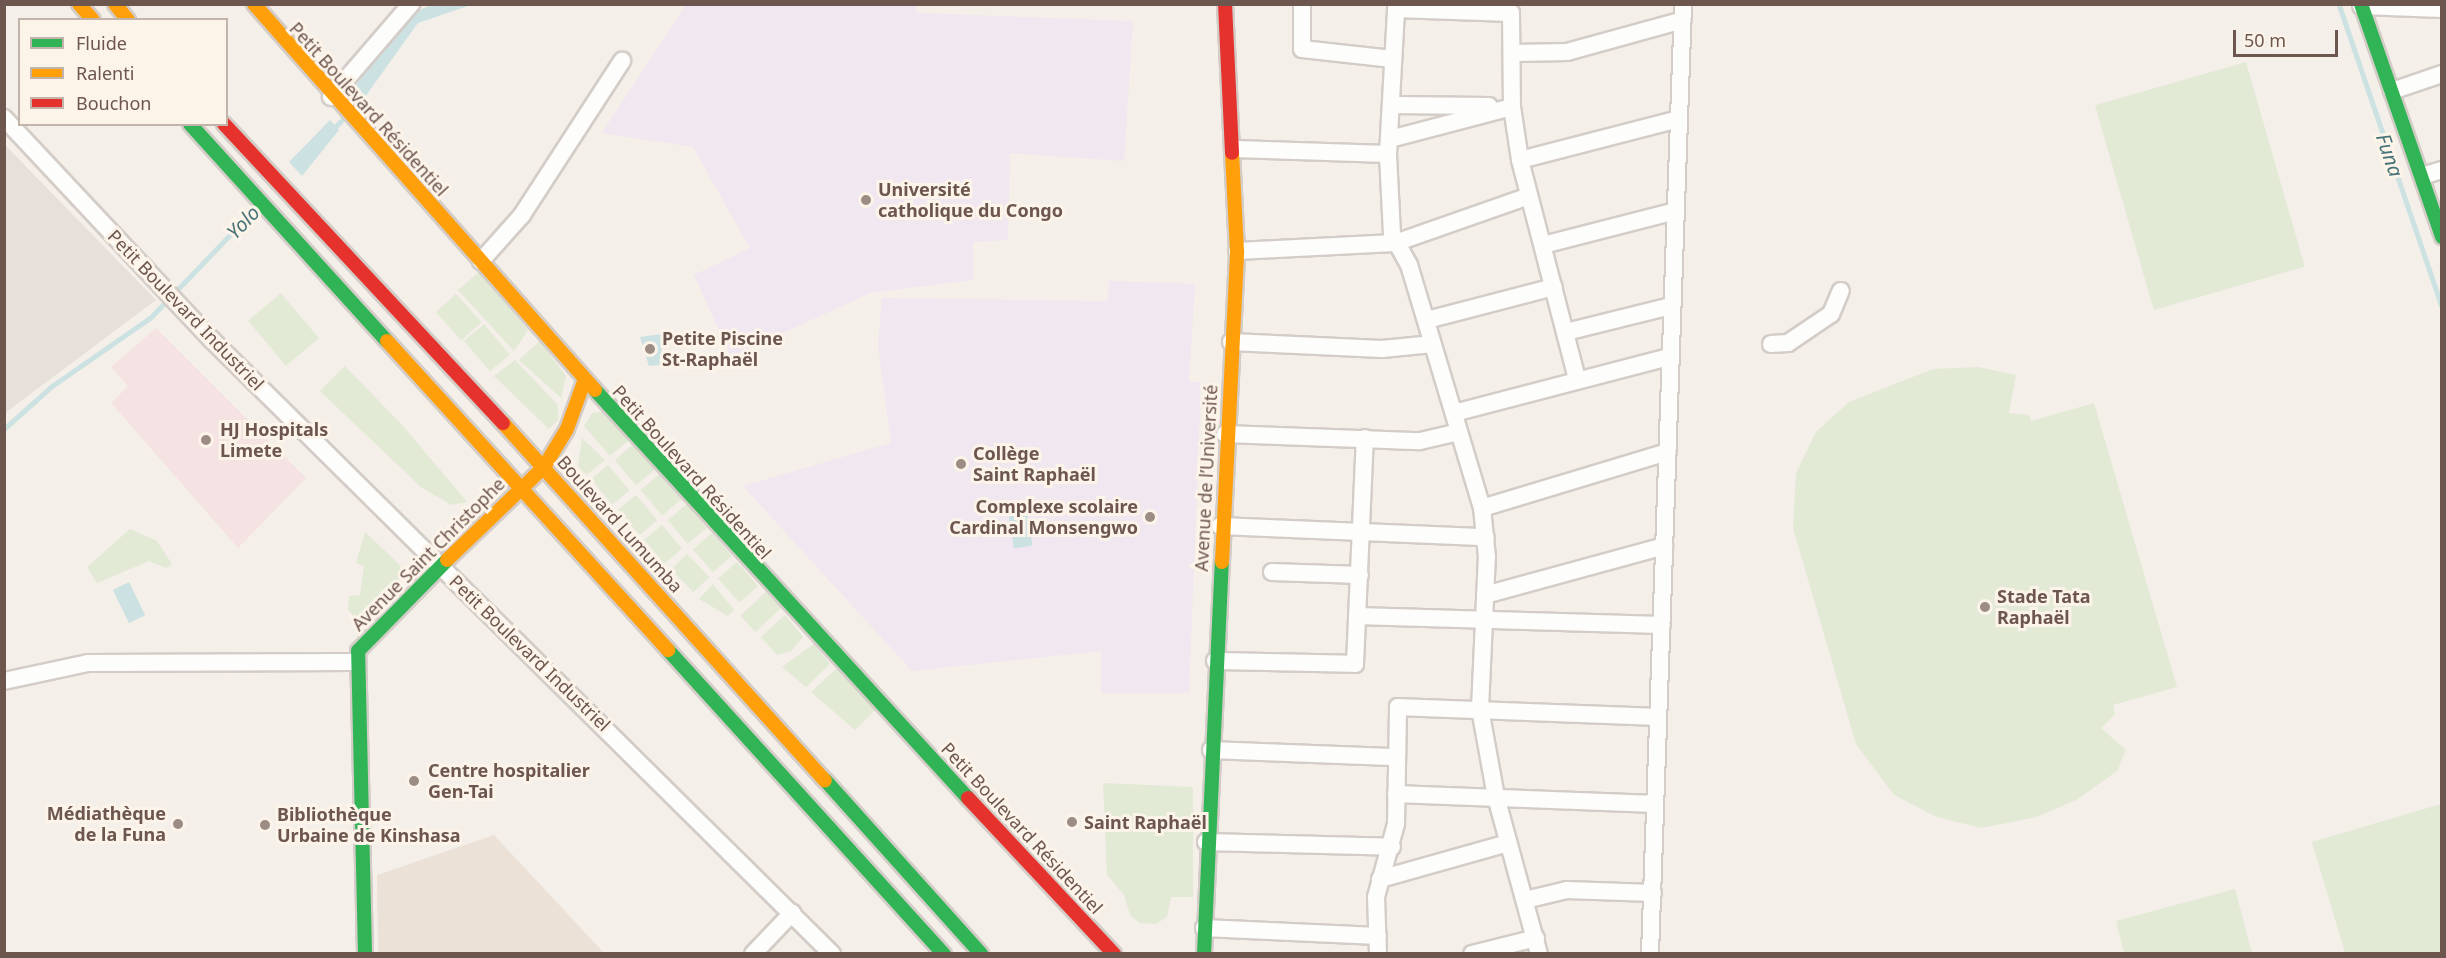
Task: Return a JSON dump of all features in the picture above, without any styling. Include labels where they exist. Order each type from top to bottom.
[{"type":"main road","points":[[79,4],[91,18]]},
{"type":"main road","points":[[115,4],[126,18]]},
{"type":"main road","name":"Petit Boulevard Résidentiel","points":[[254,4],[334,100],[481,261],[723,535],[1114,954]]},
{"type":"main road","name":"Avenue de l’Université","points":[[1204,954],[1206,842],[1220,526],[1237,251],[1235,148],[1225,4]]},
{"type":"main road","points":[[2361,5],[2442,237]]},
{"type":"main road","points":[[192,126],[944,954]]},
{"type":"main road","name":"Boulevard Lumumba","points":[[226,126],[544,467],[981,954]]},
{"type":"main road","name":"Avenue Saint Christophe","points":[[365,954],[354,662],[368,635],[544,467],[561,442],[585,379]]},
{"type":"street","points":[[334,100],[411,4]]},
{"type":"street","points":[[1302,4],[1302,49],[1392,59]]},
{"type":"street","points":[[2361,5],[2442,9]]},
{"type":"street","points":[[1472,954],[1538,946],[1496,796],[1480,709],[1486,537],[1482,508],[1410,265],[1395,243],[1389,147],[1394,12],[1406,6],[1508,10],[1514,17],[1512,107],[1520,160],[1544,245],[1577,379]]},
{"type":"street","points":[[1514,53],[1567,52],[1683,12],[1669,357],[1668,452],[1650,954]]},
{"type":"street","points":[[481,261],[522,215],[622,61]]},
{"type":"street","points":[[2392,91],[2442,74]]},
{"type":"street","points":[[1391,105],[1512,107]]},
{"type":"street","points":[[1235,148],[1389,147],[1512,107]]},
{"type":"street","points":[[1520,160],[1678,118]]},
{"type":"street","name":"Petit Boulevard Industriel","points":[[11,128],[203,330],[438,566],[832,954]]},
{"type":"street","points":[[2422,176],[2442,170]]},
{"type":"street","points":[[1237,251],[1395,243],[1529,196]]},
{"type":"street","points":[[1544,245],[1675,211]]},
{"type":"street","points":[[1427,320],[1554,287]]},
{"type":"street","points":[[1771,344],[1788,343],[1832,314],[1841,291]]},
{"type":"street","points":[[1566,332],[1671,306]]},
{"type":"street","points":[[1231,342],[1382,349],[1433,344]]},
{"type":"street","points":[[1454,413],[1577,379],[1669,357]]},
{"type":"street","points":[[1225,434],[1420,441],[1460,432]]},
{"type":"street","points":[[1215,661],[1355,664],[1365,438]]},
{"type":"street","points":[[1482,508],[1668,452]]},
{"type":"street","points":[[1220,526],[1362,529],[1486,537]]},
{"type":"street","points":[[1485,595],[1664,546]]},
{"type":"street","points":[[1272,572],[1360,575]]},
{"type":"street","points":[[1357,616],[1662,625]]},
{"type":"street","points":[[4,681],[88,663],[354,662]]},
{"type":"street","points":[[1378,954],[1380,879],[1392,847],[1398,707],[1658,717]]},
{"type":"street","points":[[1211,750],[1396,757]]},
{"type":"street","points":[[1396,794],[1496,796],[1655,804]]},
{"type":"street","points":[[1206,842],[1392,847]]},
{"type":"street","points":[[1380,879],[1508,843]]},
{"type":"street","points":[[1525,900],[1567,890],[1653,893]]},
{"type":"street","points":[[753,954],[792,913]]},
{"type":"street","points":[[1204,928],[1378,936]]},
{"type":"shaded area","points":[[431,5],[471,5],[418,23],[357,108],[347,98],[383,47],[413,13]]},
{"type":"shaded area","name":"Université catholique du Congo","points":[[686,5],[916,5],[916,13],[1133,21],[1124,161],[1010,153],[1008,240],[973,242],[973,280],[870,293],[731,357],[694,275],[750,248],[693,147],[602,133]]},
{"type":"shaded area","points":[[330,120],[339,130],[302,176],[289,162]]},
{"type":"shaded area","points":[[5,145],[156,300],[4,413]]},
{"type":"shaded area","name":"Collège Saint Raphaël","points":[[1109,281],[1195,284],[1189,382],[1201,382],[1189,693],[1101,693],[1101,651],[912,671],[743,486],[891,443],[878,345],[882,298],[1108,301]]},
{"type":"shaded area","name":"HJ Hospitals Limete","points":[[156,328],[306,478],[238,548],[111,403],[128,386],[111,367]]},
{"type":"shaded area","name":"Petite Piscine St-Raphaël","points":[[662,334],[661,365],[649,366],[640,337]]},
{"type":"shaded area","points":[[1027,510],[1033,546],[1014,549],[1008,513]]},
{"type":"shaded area","points":[[129,582],[145,615],[129,623],[113,590]]},
{"type":"shaded area","points":[[494,835],[604,953],[378,953],[377,875]]},
{"type":"green space","points":[[2246,62],[2305,267],[2154,310],[2095,105]]},
{"type":"green space","points":[[479,272],[528,330],[514,351],[458,290]]},
{"type":"green space","points":[[281,293],[319,338],[286,366],[248,321]]},
{"type":"green space","points":[[456,294],[481,322],[461,340],[436,312]]},
{"type":"green space","points":[[484,324],[510,355],[490,371],[464,341]]},
{"type":"green space","points":[[540,341],[566,376],[561,398],[519,360]]},
{"type":"green space","points":[[515,360],[558,405],[558,420],[549,429],[494,376]]},
{"type":"green space","points":[[345,366],[403,426],[467,502],[452,505],[422,488],[320,391]]},
{"type":"green space","name":"Stade Tata Raphaël","points":[[1978,367],[2016,375],[2009,413],[2029,415],[2031,421],[2094,403],[2177,687],[2113,705],[2115,714],[2101,728],[2126,750],[2117,771],[2076,800],[2036,817],[1981,828],[1937,817],[1894,795],[1856,744],[1793,528],[1796,473],[1816,432],[1849,402],[1933,369]]},
{"type":"green space","points":[[602,412],[629,440],[610,456],[584,426],[592,413]]},
{"type":"green space","points":[[582,438],[605,460],[586,475],[578,466]]},
{"type":"green space","points":[[634,444],[655,469],[636,485],[615,460]]},
{"type":"green space","points":[[608,465],[629,490],[612,504],[591,479]]},
{"type":"green space","points":[[660,474],[681,499],[662,515],[641,490]]},
{"type":"green space","points":[[636,495],[657,520],[640,535],[618,510]]},
{"type":"green space","points":[[687,504],[707,528],[688,544],[668,520]]},
{"type":"green space","points":[[662,525],[682,549],[664,564],[644,540]]},
{"type":"green space","points":[[130,529],[157,541],[172,564],[166,568],[149,561],[97,583],[87,567]]},
{"type":"green space","points":[[365,532],[400,565],[401,577],[356,620],[348,609],[349,596],[360,595],[364,566],[356,563]]},
{"type":"green space","points":[[712,533],[732,556],[713,572],[693,549]]},
{"type":"green space","points":[[687,554],[709,577],[693,592],[671,569]]},
{"type":"green space","points":[[737,562],[758,586],[739,603],[718,578]]},
{"type":"green space","points":[[713,584],[734,610],[728,616],[699,599]]},
{"type":"green space","points":[[766,592],[781,608],[755,632],[740,616]]},
{"type":"green space","points":[[785,615],[803,637],[791,651],[777,655],[761,637]]},
{"type":"green space","points":[[814,644],[830,664],[806,687],[782,667]]},
{"type":"green space","points":[[837,668],[875,710],[855,730],[811,692]]},
{"type":"green space","points":[[1103,783],[1193,787],[1193,897],[1171,897],[1167,917],[1156,924],[1140,923],[1130,915],[1124,895],[1107,875]]},
{"type":"green space","points":[[2441,804],[2441,953],[2345,953],[2312,842]]},
{"type":"green space","points":[[2235,889],[2252,953],[2124,953],[2116,921]]},
{"type":"waterway","name":"Funa","points":[[2339,4],[2442,306]]},
{"type":"waterway","name":"Yolo","points":[[332,130],[345,117]]},
{"type":"waterway","name":"Yolo","points":[[4,429],[52,386],[150,318],[255,209]]},
{"type":"traffic: fast","points":[[2361,4],[2442,237]]},
{"type":"traffic: fast","points":[[192,126],[387,341]]},
{"type":"traffic: fast","points":[[595,390],[968,798]]},
{"type":"traffic: fast","points":[[365,954],[358,651],[447,560]]},
{"type":"traffic: fast","points":[[1204,954],[1222,562]]},
{"type":"traffic: fast","points":[[668,650],[944,954]]},
{"type":"traffic: fast","points":[[825,780],[981,954]]},
{"type":"traffic: slow","points":[[79,4],[91,18]]},
{"type":"traffic: slow","points":[[115,4],[126,18]]},
{"type":"traffic: slow","points":[[254,4],[595,390]]},
{"type":"traffic: slow","points":[[1222,562],[1237,251],[1232,153]]},
{"type":"traffic: slow","points":[[387,341],[668,650]]},
{"type":"traffic: slow","points":[[447,560],[544,467],[567,429],[585,379]]},
{"type":"traffic: slow","points":[[503,423],[825,780]]},
{"type":"traffic: jam","points":[[1225,4],[1232,153]]},
{"type":"traffic: jam","points":[[226,126],[503,423]]},
{"type":"traffic: jam","points":[[968,798],[1114,954]]},
{"type":"place","name":"Université catholique du Congo","points":[[866,200]]},
{"type":"place","name":"Petite Piscine St-Raphaël","points":[[650,349]]},
{"type":"place","name":"HJ Hospitals Limete","points":[[206,440]]},
{"type":"place","name":"Collège Saint Raphaël","points":[[961,464]]},
{"type":"place","name":"Complexe scolaire Cardinal Monsengwo","points":[[1150,517]]},
{"type":"place","name":"Stade Tata Raphaël","points":[[1985,607]]},
{"type":"place","name":"Centre hospitalier Gen-Tai","points":[[414,781]]},
{"type":"place","name":"Saint Raphaël","points":[[1072,822]]},
{"type":"place","name":"Médiathèque de la Funa","points":[[178,824]]},
{"type":"place","name":"Bibliothèque Urbaine de Kinshasa","points":[[265,825]]}]
